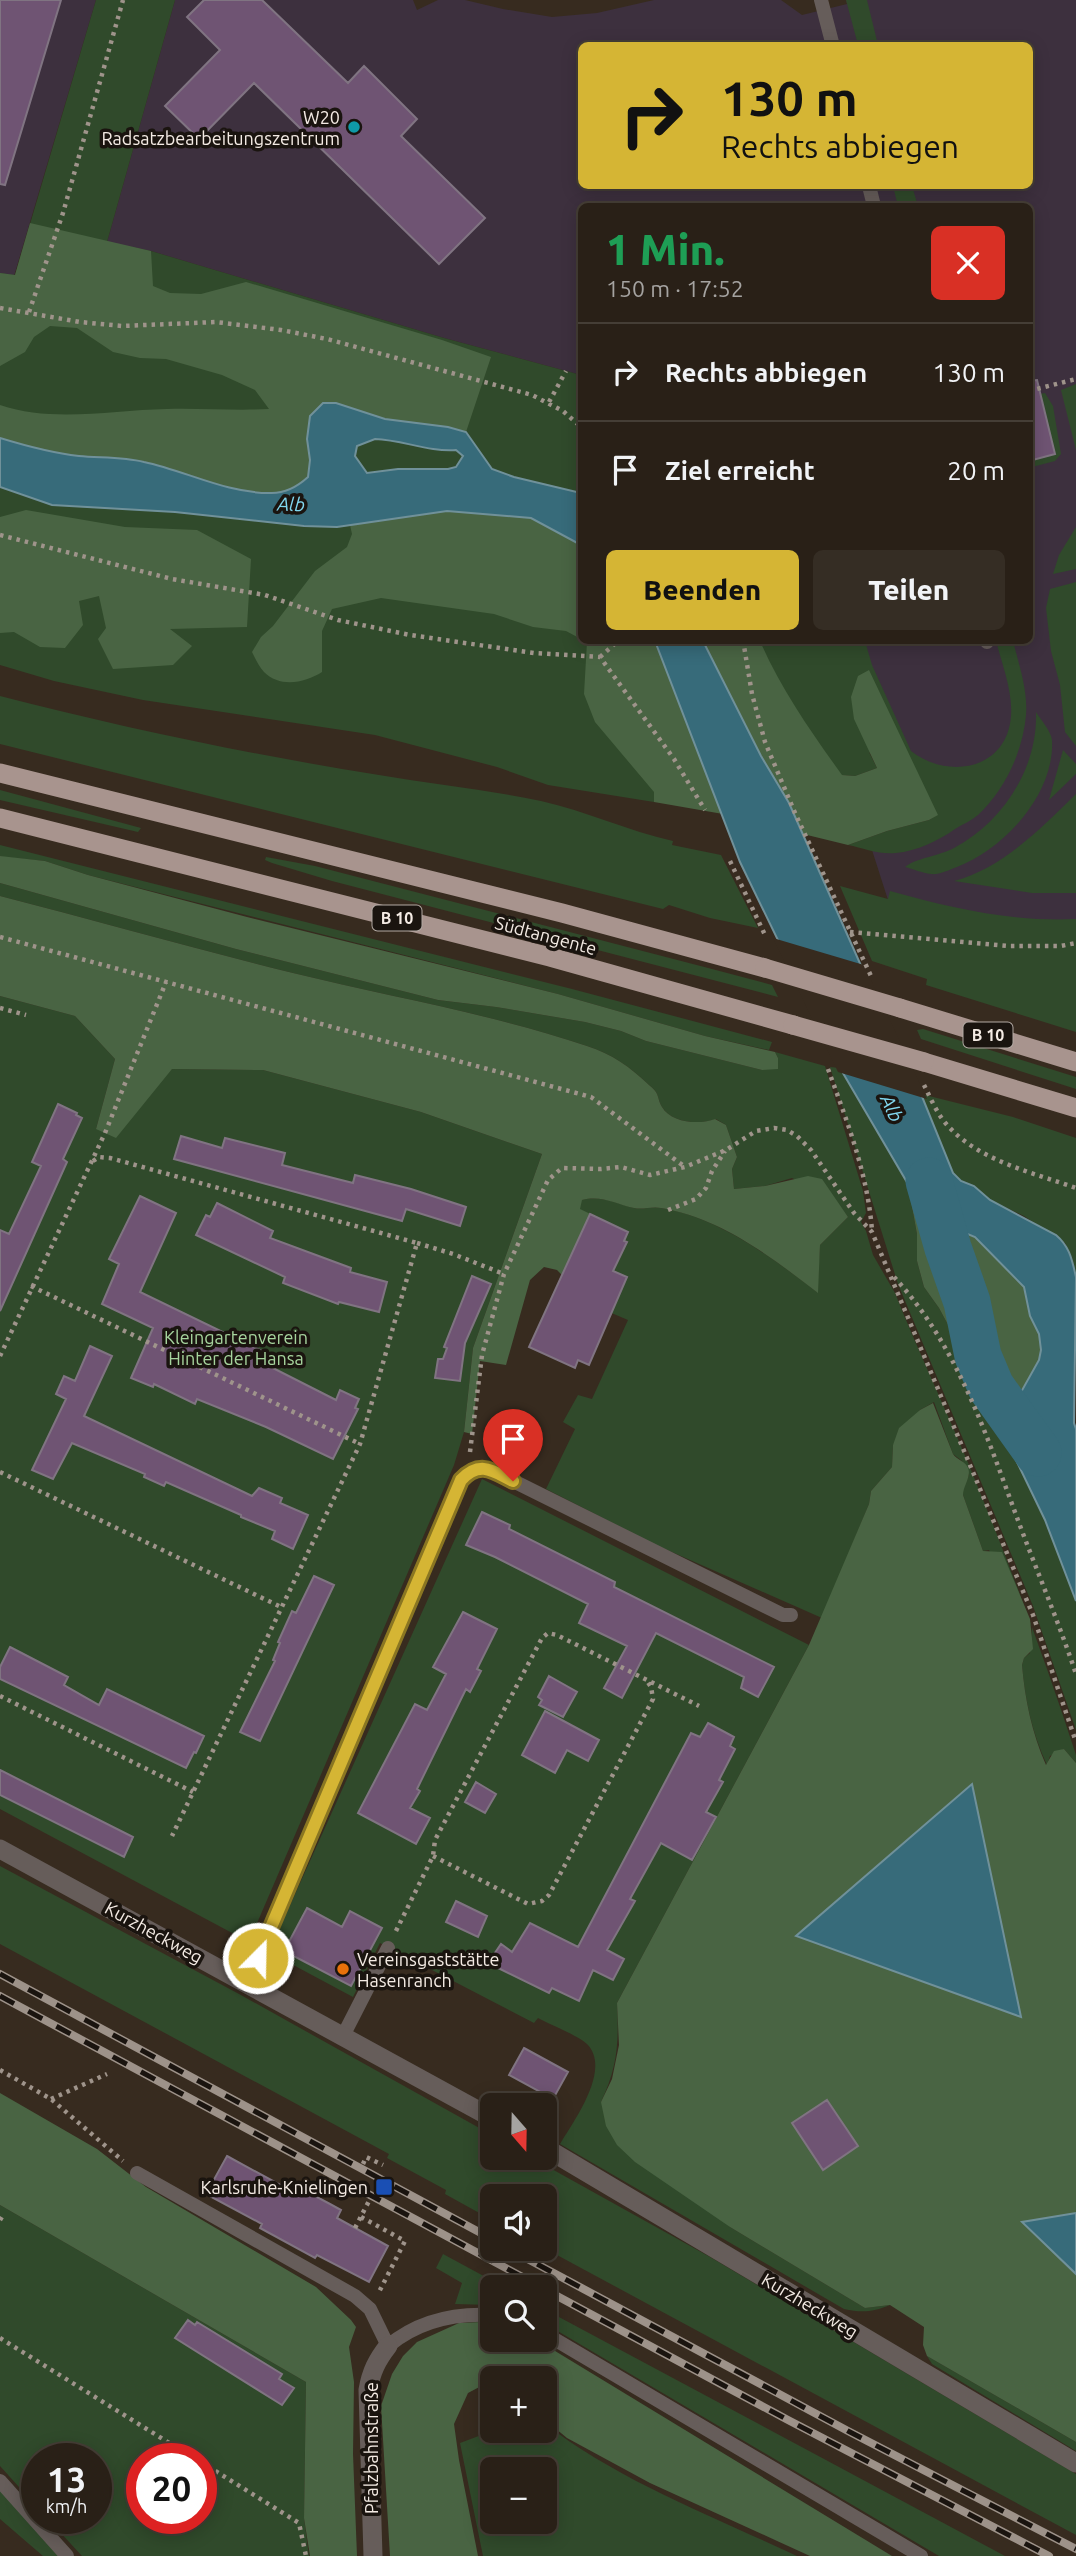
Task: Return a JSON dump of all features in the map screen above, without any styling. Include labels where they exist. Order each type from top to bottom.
[{"type":"highway","name":"Südtangente","points":[[0,773],[562,913],[765,968],[1076,1062]]},
{"type":"highway","name":"Südtangente","points":[[0,818],[550,957],[924,1062],[1076,1108]]},
{"type":"street","name":"Kurzheckweg","points":[[0,1849],[480,2111]]},
{"type":"street","name":"Kurzheckweg","points":[[557,2155],[1076,2463]]},
{"type":"street","name":"Pfalzbahnstraße","points":[[373,2556],[368,2390],[374,2368],[388,2346]]},
{"type":"lane","points":[[821,0],[832,42]]},
{"type":"lane","points":[[247,1983],[461,1480],[469,1471],[489,1469],[783,1615],[791,1615]]},
{"type":"lane","points":[[342,2036],[388,1948]]},
{"type":"lane","points":[[137,2173],[355,2297],[370,2309],[388,2346],[409,2331],[442,2318],[480,2314]]},
{"type":"lane","points":[[557,2341],[921,2556]]},
{"type":"lane","points":[[0,2481],[67,2556]]},
{"type":"path","points":[[29,312],[63,214],[123,0]]},
{"type":"path","points":[[0,308],[80,322],[122,326],[216,322],[327,339],[532,395],[549,402],[578,425]]},
{"type":"path","points":[[549,402],[566,371]]},
{"type":"path","points":[[1033,390],[1076,379]]},
{"type":"path","points":[[0,535],[172,579],[265,596],[338,620],[398,632],[534,653],[600,657],[615,644]]},
{"type":"path","points":[[744,644],[752,694],[765,742],[860,953]]},
{"type":"path","points":[[600,657],[674,759],[705,810]]},
{"type":"path","points":[[730,861],[765,935]]},
{"type":"path","points":[[850,932],[1009,946],[1061,946],[1076,943]]},
{"type":"path","points":[[0,937],[591,1097],[685,1167]]},
{"type":"path","points":[[93,1161],[166,982]]},
{"type":"path","points":[[0,1008],[26,1015]]},
{"type":"path","points":[[828,1069],[861,1167],[871,1210],[872,1231]]},
{"type":"path","points":[[931,1100],[948,1126],[969,1145],[1000,1160],[1076,1188]]},
{"type":"path","points":[[461,1480],[473,1444],[482,1355],[504,1274],[548,1180],[562,1168],[621,1167],[650,1175],[685,1167],[726,1150],[748,1135],[763,1129],[787,1130],[811,1150],[855,1213],[872,1231],[1033,1615],[1076,1742]]},
{"type":"path","points":[[668,1210],[695,1199],[706,1188],[712,1171],[726,1150]]},
{"type":"path","points":[[0,1356],[86,1168],[99,1157],[417,1243],[504,1274]]},
{"type":"path","points":[[172,1836],[360,1444],[417,1243]]},
{"type":"path","points":[[891,1273],[915,1299],[938,1336],[952,1359],[979,1417],[1076,1674]]},
{"type":"path","points":[[31,1286],[360,1444]]},
{"type":"path","points":[[0,1472],[281,1607]]},
{"type":"path","points":[[388,1948],[433,1856],[435,1840],[542,1638],[548,1633],[699,1706]]},
{"type":"path","points":[[433,1856],[528,1904],[542,1901],[549,1895],[653,1699],[647,1680]]},
{"type":"path","points":[[0,1696],[193,1792]]},
{"type":"path","points":[[0,2070],[51,2099],[137,2173]]},
{"type":"path","points":[[51,2099],[107,2074]]},
{"type":"path","points":[[363,2164],[366,2157],[383,2165]]},
{"type":"path","points":[[355,2228],[369,2202]]},
{"type":"path","points":[[361,2217],[405,2241],[370,2309]]},
{"type":"path","points":[[0,2338],[169,2443]]},
{"type":"path","points":[[217,2472],[299,2523],[306,2556]]},
{"type":"shaded area","points":[[0,0],[96,0],[14,276],[0,273]]},
{"type":"shaded area","points":[[175,0],[413,0],[417,10],[438,0],[465,0],[552,17],[597,13],[654,0],[781,0],[802,15],[847,4],[846,0],[1076,0],[1076,924],[1039,926],[888,900],[872,850],[891,849],[946,833],[856,644],[1033,644],[1033,203],[578,203],[578,374],[444,338],[151,251],[107,242]]},
{"type":"green space","points":[[96,0],[175,0],[107,242],[151,251],[444,338],[578,374],[578,644],[866,644],[872,665],[911,751],[926,760],[958,767],[973,765],[987,758],[999,748],[1007,734],[1011,716],[1010,697],[997,644],[1014,644],[1023,678],[1026,715],[1021,742],[1011,769],[988,805],[973,819],[919,848],[884,853],[848,845],[929,820],[937,815],[869,752],[877,768],[855,776],[841,775],[654,802],[548,785],[497,767],[375,735],[143,700],[54,681],[0,665],[0,273],[15,275]]},
{"type":"green space","points":[[846,0],[867,0],[877,42],[857,42]]},
{"type":"green space","points":[[894,189],[913,189],[917,203],[897,203]]},
{"type":"green space","points":[[30,223],[151,251],[153,286],[170,293],[201,294],[246,282],[491,357],[466,432],[385,419],[336,403],[307,439],[310,460],[308,477],[290,489],[275,493],[237,489],[136,460],[69,455],[0,438],[0,405],[62,414],[167,409],[269,409],[255,390],[222,375],[166,359],[140,358],[113,352],[77,328],[50,326],[34,337],[25,352],[0,366],[0,273],[15,275]]},
{"type":"green space","points":[[1076,384],[1076,450],[1061,390]]},
{"type":"green space","points":[[1045,393],[1053,406],[1061,454],[1055,461],[1033,467],[1033,460],[1055,454],[1044,409],[1033,399],[1033,395]]},
{"type":"green space","points":[[26,510],[125,527],[197,530],[251,559],[247,627],[170,629],[192,646],[173,665],[113,669],[98,639],[106,628],[99,596],[79,601],[83,625],[65,648],[40,647],[14,632],[0,633],[0,517]]},
{"type":"green space","points":[[447,511],[531,518],[578,543],[578,637],[566,631],[533,627],[494,614],[381,598],[332,609],[322,631],[322,672],[293,682],[270,677],[262,670],[252,652],[261,637],[273,626],[315,571],[347,547],[352,534],[350,525]]},
{"type":"green space","points":[[1076,527],[1076,569],[1053,574],[1059,555]]},
{"type":"green space","points":[[1076,582],[1076,746],[1065,732],[1060,685],[1051,651],[1046,608],[1050,589]]},
{"type":"green space","points":[[587,644],[656,644],[723,814],[654,802],[654,792],[595,722],[584,694]]},
{"type":"green space","points":[[705,644],[761,644],[787,693],[842,775],[855,776],[877,768],[854,719],[851,697],[858,676],[869,670],[938,815],[848,845],[803,834],[789,803],[761,756]]},
{"type":"green space","points":[[0,696],[236,750],[521,797],[574,810],[673,841],[672,845],[721,855],[758,928],[710,918],[669,905],[663,909],[0,744]]},
{"type":"green space","points":[[1036,712],[1052,740],[1051,760],[1036,799],[1023,817],[992,847],[957,867],[934,874],[905,867],[954,848],[988,824],[1002,808],[1024,773],[1035,733]]},
{"type":"green space","points":[[1063,750],[1076,764],[1076,774],[1049,800]]},
{"type":"green space","points":[[0,790],[141,828],[138,832],[0,800]]},
{"type":"green space","points":[[1076,794],[1076,893],[1032,893],[954,881],[989,867],[1005,857]]},
{"type":"green space","points":[[0,845],[772,1042],[769,1050],[705,1036],[558,994],[88,875],[45,861],[3,857],[0,856]]},
{"type":"green space","points":[[0,856],[45,861],[247,917],[558,994],[705,1036],[775,1052],[778,1069],[762,1070],[646,1041],[621,1031],[585,1022],[438,1000],[236,949],[0,883]]},
{"type":"green space","points":[[266,857],[315,866],[772,985],[778,997],[332,881],[272,863],[265,860]]},
{"type":"green space","points":[[0,883],[236,949],[438,1000],[585,1022],[621,1031],[646,1041],[762,1070],[778,1058],[775,1052],[825,1066],[863,1191],[866,1213],[861,1222],[873,1255],[895,1293],[960,1443],[1032,1626],[989,1550],[983,1551],[963,1495],[969,1475],[962,1461],[953,1454],[934,1402],[920,1410],[893,1445],[892,1467],[871,1491],[869,1504],[822,1618],[656,1545],[546,1489],[575,1429],[563,1422],[578,1395],[592,1399],[628,1320],[602,1309],[613,1271],[626,1243],[579,1209],[581,1200],[602,1199],[637,1208],[661,1208],[704,1220],[744,1241],[817,1292],[820,1245],[848,1217],[834,1199],[792,1178],[765,1186],[734,1189],[732,1169],[737,1157],[726,1125],[716,1119],[694,1122],[672,1116],[662,1107],[655,1091],[642,1078],[596,1049],[515,1024],[293,973],[0,896]]},
{"type":"green space","points":[[840,886],[888,899],[890,891],[1005,916],[1076,919],[1076,1032],[926,985],[927,979],[872,961]]},
{"type":"green space","points":[[0,896],[293,973],[515,1024],[605,1053],[628,1067],[653,1088],[662,1107],[672,1116],[694,1122],[715,1119],[726,1125],[737,1157],[732,1169],[734,1189],[765,1186],[808,1176],[822,1179],[848,1217],[820,1245],[818,1293],[763,1253],[704,1220],[661,1208],[637,1208],[602,1199],[582,1200],[580,1209],[628,1232],[624,1241],[627,1242],[613,1271],[607,1297],[557,1270],[544,1267],[530,1280],[506,1365],[480,1361],[472,1434],[464,1432],[473,1348],[542,1154],[421,1112],[263,1070],[172,1069],[116,1138],[96,1129],[115,1059],[75,1016],[0,996]]},
{"type":"green space","name":"Kleingartenverein Hinter der Hansa","points":[[0,996],[75,1016],[115,1059],[96,1129],[172,1069],[263,1070],[421,1112],[542,1154],[473,1348],[464,1432],[454,1465],[249,1942],[0,1809]]},
{"type":"green space","points":[[923,1029],[1076,1077],[1076,1089],[921,1039],[917,1030]]},
{"type":"green space","points":[[830,1067],[840,1068],[908,1185],[917,1234],[917,1261],[924,1287],[995,1404],[1016,1460],[1045,1520],[1076,1601],[1076,1730],[1033,1606],[898,1284]]},
{"type":"green space","points":[[921,1094],[1013,1117],[1076,1138],[1076,1277],[1065,1243],[1024,1216],[990,1200],[953,1173]]},
{"type":"green space","points":[[908,1185],[918,1201],[961,1232],[975,1237],[1024,1286],[1030,1316],[1039,1334],[1041,1350],[1039,1360],[1020,1394],[1011,1403],[1001,1401],[995,1404],[924,1287],[917,1261],[917,1234]]},
{"type":"green space","points":[[933,1403],[953,1454],[969,1469],[963,1495],[983,1551],[1002,1552],[1030,1619],[1033,1649],[1024,1658],[1022,1665],[1030,1716],[1041,1753],[1046,1765],[1054,1751],[1064,1749],[1076,1763],[1076,2213],[1022,2222],[1076,2274],[1076,2442],[927,2356],[923,2345],[924,2327],[890,2305],[865,2308],[730,2227],[635,2162],[617,2145],[606,2126],[601,2102],[612,2079],[619,2045],[617,2003],[809,1645],[869,1504],[871,1491],[892,1467],[893,1445],[899,1428]]},
{"type":"green space","points":[[482,1479],[809,1645],[617,2003],[616,2053],[611,2077],[601,2102],[730,2227],[865,2308],[890,2305],[867,2311],[844,2309],[560,2144],[581,2109],[593,2081],[594,2055],[578,2037],[538,2018],[534,2023],[380,1943],[353,1997],[269,1952]]},
{"type":"green space","points":[[1032,1627],[1076,1755],[1076,1763],[1064,1749],[1050,1756],[1047,1765],[1033,1729],[1022,1665],[1024,1658],[1030,1653]]},
{"type":"green space","points":[[0,1866],[239,1994],[480,2128],[480,2170],[554,2170],[710,2257],[1076,2474],[1076,2535],[557,2255],[557,2184],[480,2184],[480,2213],[445,2194],[446,2190],[387,2158],[389,2154],[0,1944]]},
{"type":"green space","points":[[0,2093],[97,2149],[146,2187],[316,2287],[351,2320],[356,2327],[349,2347],[354,2382],[353,2454],[357,2556],[310,2556],[304,2518],[306,2382],[0,2205]]},
{"type":"green space","points":[[0,2205],[306,2382],[304,2518],[309,2556],[82,2556],[62,2534],[112,2534],[112,2443],[21,2443],[21,2489],[0,2466]]},
{"type":"green space","points":[[443,2254],[482,2275],[480,2305],[455,2304],[462,2283],[436,2268]]},
{"type":"green space","points":[[557,2316],[1005,2556],[939,2556],[557,2331]]},
{"type":"green space","points":[[480,2322],[480,2352],[557,2352],[892,2556],[810,2556],[650,2483],[567,2438],[557,2430],[557,2366],[480,2366],[480,2387],[468,2393],[454,2424],[478,2556],[390,2556],[381,2406],[392,2374],[403,2356],[417,2342],[459,2323]]},
{"type":"green space","points":[[927,2356],[1076,2442],[1076,2451],[932,2364]]},
{"type":"green space","points":[[557,2432],[603,2463],[635,2480],[797,2556],[483,2556],[460,2443],[480,2436],[480,2443],[557,2443]]},
{"type":"green space","points":[[0,2489],[21,2512],[21,2534],[40,2534],[60,2556],[43,2556],[0,2519]]},
{"type":"water","name":"Alb","points":[[323,403],[336,403],[385,419],[466,432],[492,469],[578,492],[578,543],[531,518],[447,511],[337,527],[304,526],[175,512],[52,505],[0,487],[0,438],[59,453],[144,462],[222,486],[269,493],[295,487],[308,477],[310,460],[307,439],[310,416]],"holes":[[[375,439],[456,450],[463,456],[456,467],[448,469],[398,469],[367,473],[355,456],[357,446]]]},
{"type":"water","name":"Alb","points":[[656,644],[705,644],[761,756],[789,803],[921,1094],[953,1173],[990,1200],[1056,1235],[1070,1254],[1076,1277],[1076,1601],[1045,1520],[1016,1460],[995,1404],[1000,1401],[1012,1403],[1039,1360],[1039,1334],[1030,1316],[1024,1287],[975,1237],[941,1223],[918,1201],[840,1068],[740,862]]},
{"type":"water","points":[[972,1784],[1021,2017],[796,1936]]},
{"type":"water","points":[[1076,2213],[1076,2274],[1022,2222]]},
{"type":"pier","points":[[773,938],[864,965],[927,1099],[838,1072]]},
{"type":"building","points":[[0,0],[61,0],[5,185],[0,184]]},
{"type":"building","name":"W20 Radsatzbearbeitungszentrum","points":[[204,0],[262,0],[348,83],[364,66],[417,119],[401,136],[485,218],[439,264],[254,83],[199,139],[165,106],[220,50],[187,17]]},
{"type":"building","points":[[1033,380],[1037,380],[1055,454],[1033,460]]},
{"type":"building","points":[[58,1104],[82,1118],[63,1159],[67,1162],[0,1311],[0,1230],[9,1234],[41,1166],[32,1162]]},
{"type":"building","points":[[181,1136],[222,1148],[225,1138],[285,1153],[282,1165],[353,1183],[355,1175],[466,1207],[460,1226],[406,1209],[402,1221],[174,1159]]},
{"type":"building","points":[[140,1196],[176,1213],[140,1292],[268,1354],[263,1363],[336,1400],[340,1390],[359,1399],[355,1408],[358,1409],[333,1459],[266,1427],[197,1399],[195,1404],[154,1384],[153,1387],[131,1378],[153,1328],[102,1304],[119,1264],[109,1259]]},
{"type":"building","points":[[217,1203],[273,1231],[270,1238],[351,1268],[350,1272],[387,1282],[379,1312],[339,1302],[338,1304],[283,1283],[285,1277],[196,1235],[206,1215],[210,1217]]},
{"type":"building","points":[[590,1214],[628,1232],[624,1241],[627,1242],[613,1271],[627,1277],[589,1365],[578,1360],[575,1368],[529,1347]]},
{"type":"building","points":[[472,1276],[491,1284],[465,1343],[460,1381],[435,1378],[438,1359],[443,1359],[447,1348],[444,1347]]},
{"type":"building","points":[[90,1346],[112,1356],[84,1416],[252,1496],[259,1488],[282,1498],[280,1503],[308,1515],[293,1549],[272,1539],[275,1531],[166,1482],[164,1486],[144,1477],[145,1474],[72,1443],[53,1479],[32,1470],[66,1399],[56,1394],[64,1376],[75,1381]]},
{"type":"building","points":[[482,1512],[510,1525],[509,1529],[615,1582],[614,1587],[774,1667],[758,1697],[741,1688],[744,1677],[656,1633],[622,1698],[604,1688],[627,1646],[579,1623],[588,1604],[466,1545]]},
{"type":"building","points":[[314,1576],[334,1585],[260,1741],[240,1732],[275,1661],[273,1660],[280,1643],[278,1642],[292,1611],[296,1613]]},
{"type":"building","points":[[463,1612],[497,1629],[477,1669],[481,1671],[470,1692],[466,1689],[417,1789],[420,1791],[410,1808],[430,1818],[416,1844],[358,1813],[415,1704],[427,1710],[446,1674],[433,1667]]},
{"type":"building","points":[[10,1647],[68,1677],[64,1685],[99,1705],[107,1689],[204,1736],[196,1753],[194,1752],[186,1768],[0,1679],[0,1667]]},
{"type":"building","points":[[549,1676],[577,1692],[563,1717],[539,1705],[542,1700],[538,1697]]},
{"type":"building","points":[[545,1711],[599,1740],[588,1761],[567,1750],[555,1773],[522,1755]]},
{"type":"building","points":[[708,1723],[734,1737],[730,1746],[735,1749],[719,1780],[723,1782],[706,1812],[716,1817],[692,1860],[661,1843],[630,1899],[635,1901],[607,1950],[624,1959],[613,1980],[593,1970],[579,2001],[552,1988],[549,1993],[488,1963],[501,1944],[512,1952],[530,1923],[578,1947],[691,1733],[700,1737]]},
{"type":"building","points":[[0,1770],[133,1837],[124,1857],[0,1795]]},
{"type":"building","points":[[476,1782],[496,1794],[485,1813],[465,1802]]},
{"type":"building","points":[[456,1901],[487,1916],[478,1937],[446,1922]]},
{"type":"building","points":[[307,1908],[342,1927],[350,1911],[382,1928],[351,1986],[284,1951]]},
{"type":"building","points":[[524,2048],[568,2072],[556,2093],[542,2093],[509,2075]]},
{"type":"building","points":[[827,2100],[858,2146],[823,2170],[792,2123]]},
{"type":"building","points":[[227,2156],[284,2187],[287,2181],[341,2210],[337,2218],[388,2246],[369,2282],[317,2255],[315,2258],[260,2228],[262,2224],[206,2194]]},
{"type":"building","points":[[188,2320],[195,2325],[197,2322],[282,2374],[279,2379],[294,2388],[282,2405],[175,2338]]},
{"type":"waterway","points":[[929,1181],[967,1302],[978,1356],[991,1387],[1038,1453]]},
{"type":"railway","points":[[0,1974],[480,2233]]},
{"type":"railway","points":[[0,1996],[519,2275]]},
{"type":"railway","points":[[531,2261],[848,2431],[1076,2549]]},
{"type":"railway","points":[[557,2296],[1049,2556]]},
{"type":"place","name":"W20 Radsatzbearbeitungszentrum","points":[[354,127]]},
{"type":"place","name":"Vereinsgaststätte Hasenranch","points":[[343,1969]]},
{"type":"place","name":"Karlsruhe-Knielingen","points":[[384,2187]]},
{"type":"route","points":[[258,1958],[461,1480],[469,1471],[479,1468],[489,1469],[513,1481]]}]
